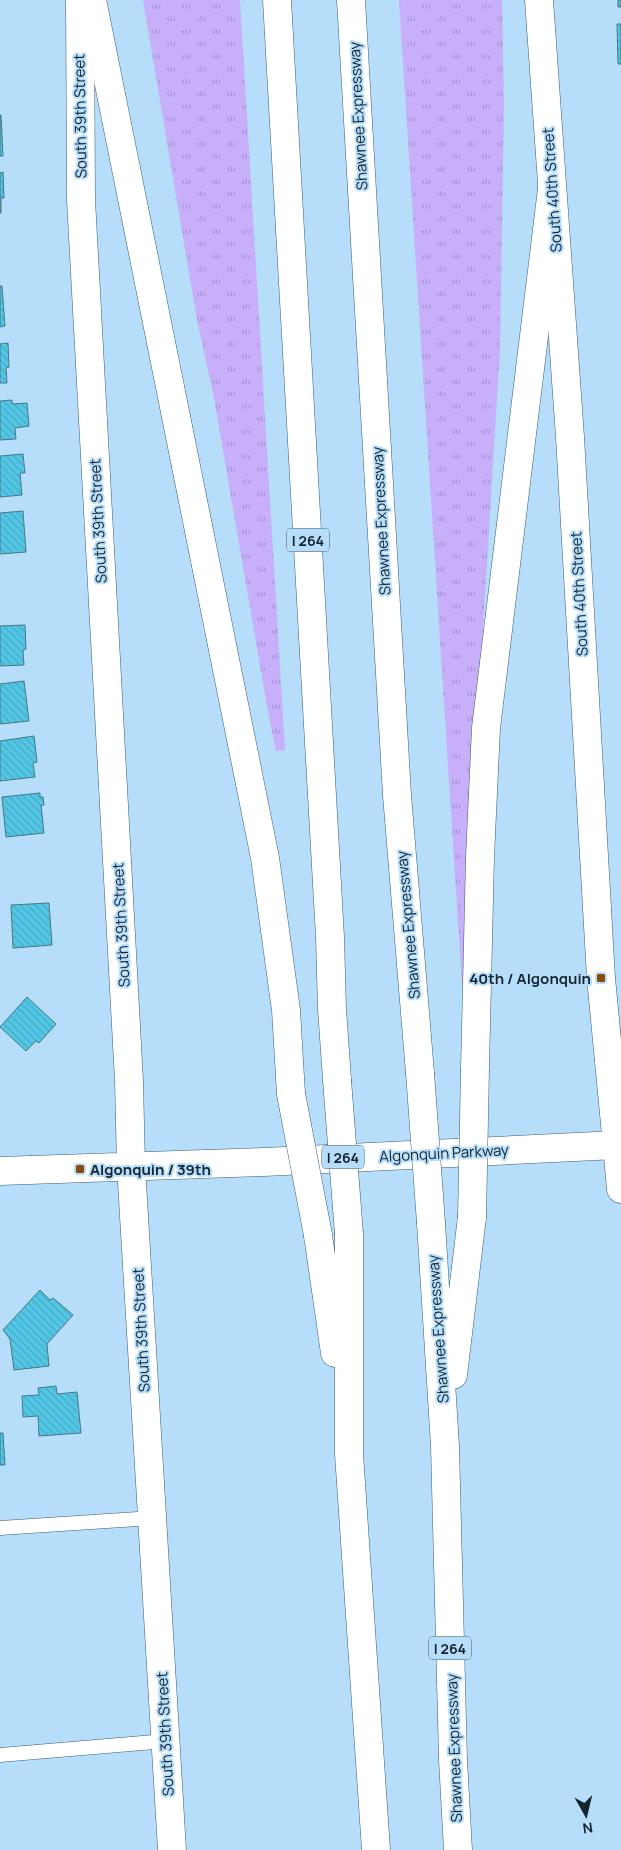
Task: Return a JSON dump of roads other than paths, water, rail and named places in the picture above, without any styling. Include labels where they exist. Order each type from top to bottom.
[{"type":"main road","name":"South 39th Street","points":[[80,0],[81,200],[128,1061],[131,1166],[172,1850]]},
{"type":"main road","points":[[92,0],[265,858],[286,1010],[291,1094],[318,1235],[349,1454]]},
{"type":"main road","name":"I 264","points":[[277,0],[330,937],[332,1010],[349,1234],[349,1454],[376,1850]]},
{"type":"main road","name":"Shawnee Expressway","points":[[351,0],[397,794],[420,1073],[445,1446],[453,1760],[458,1850]]},
{"type":"main road","name":"South 40th Street","points":[[539,0],[571,447],[601,978],[621,1189]]},
{"type":"main road","points":[[445,1446],[472,1217],[480,857],[486,728],[552,189]]},
{"type":"main road","name":"Algonquin Parkway","points":[[0,1171],[264,1162],[617,1144]]},
{"type":"lane","points":[[0,1528],[152,1518]]},
{"type":"lane","points":[[0,1755],[166,1741]]},
{"type":"place","name":"40th / Algonquin","points":[[601,978]]},
{"type":"place","name":"Algonquin / 39th","points":[[80,1169]]}]
